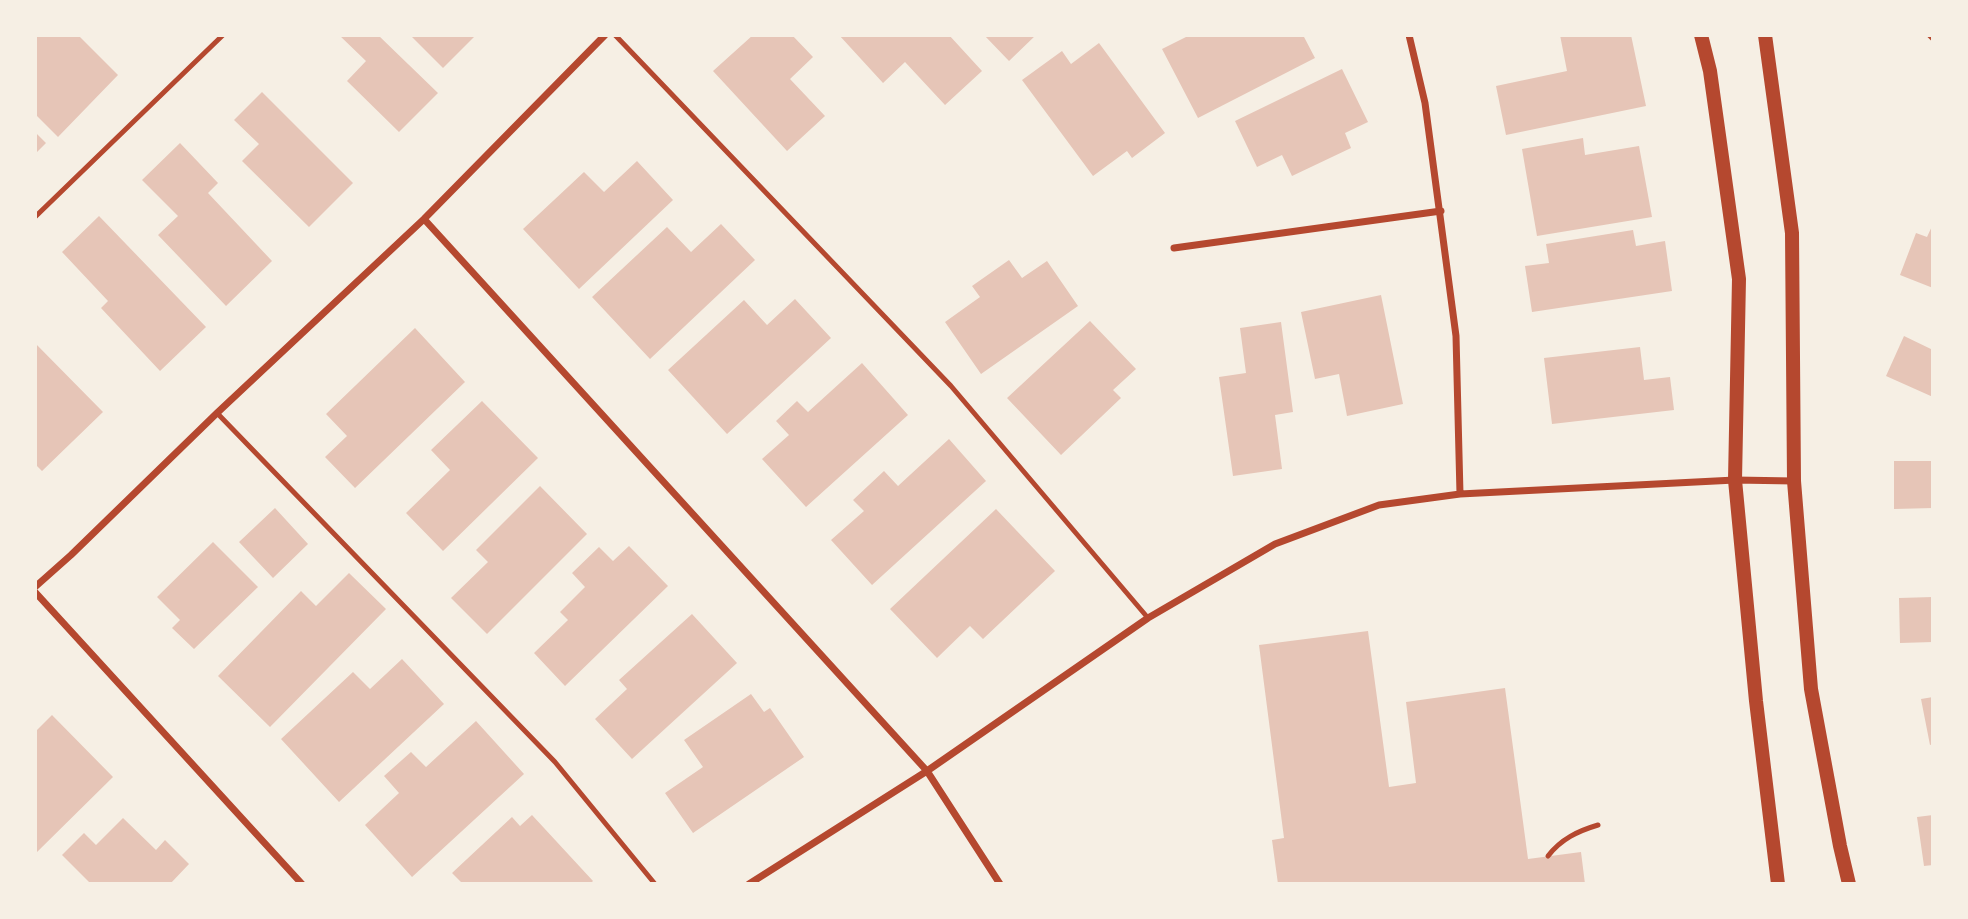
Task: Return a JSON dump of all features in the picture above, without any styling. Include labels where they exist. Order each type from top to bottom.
[{"type":"main road","points":[[1701,35],[1710,71],[1739,279],[1735,480],[1777,884]]},
{"type":"main road","points":[[1765,35],[1792,233],[1794,481],[1811,689],[1849,884]]},
{"type":"street","points":[[35,587],[424,219],[605,35]]},
{"type":"street","points":[[1409,35],[1425,103],[1455,336],[1460,494]]},
{"type":"street","points":[[1174,248],[1441,211]]},
{"type":"street","points":[[424,219],[927,771],[1000,884]]},
{"type":"street","points":[[749,884],[927,771],[1147,618],[1275,544],[1380,505],[1460,494],[1735,480],[1794,481]]},
{"type":"street","points":[[35,592],[302,884]]},
{"type":"lane","points":[[35,217],[223,35]]},
{"type":"lane","points":[[615,35],[951,386],[1147,618]]},
{"type":"lane","points":[[1929,35],[1933,39]]},
{"type":"lane","points":[[216,413],[555,762],[655,884]]},
{"type":"lane","points":[[1548,856],[1564,839],[1598,825]]},
{"type":"building","points":[[35,35],[78,35],[118,75],[58,137],[35,114]]},
{"type":"building","points":[[339,35],[378,35],[438,93],[399,132],[347,81],[366,61]]},
{"type":"building","points":[[410,35],[476,35],[443,68]]},
{"type":"building","points":[[753,35],[792,35],[813,57],[790,79],[825,116],[787,151],[713,71]]},
{"type":"building","points":[[839,35],[949,35],[982,71],[945,105],[905,62],[883,83]]},
{"type":"building","points":[[984,35],[1036,35],[1009,61]]},
{"type":"building","points":[[1190,35],[1303,35],[1315,58],[1198,118],[1162,49]]},
{"type":"building","points":[[1560,35],[1631,35],[1646,106],[1506,135],[1496,86],[1567,71]]},
{"type":"building","points":[[1099,43],[1165,133],[1132,158],[1127,151],[1093,176],[1022,80],[1062,51],[1071,64]]},
{"type":"building","points":[[1342,69],[1368,122],[1345,133],[1351,148],[1292,176],[1282,155],[1257,167],[1235,121]]},
{"type":"building","points":[[262,92],[353,183],[309,227],[242,161],[259,144],[234,120]]},
{"type":"building","points":[[35,132],[46,143],[35,154]]},
{"type":"building","points":[[1583,138],[1585,155],[1639,146],[1652,217],[1537,236],[1522,149]]},
{"type":"building","points":[[180,143],[218,183],[208,193],[272,261],[226,306],[158,235],[178,216],[142,180]]},
{"type":"building","points":[[637,161],[673,200],[579,289],[523,229],[584,172],[604,192]]},
{"type":"building","points":[[99,216],[206,327],[160,371],[101,308],[108,301],[62,252]]},
{"type":"building","points":[[721,224],[755,260],[650,359],[592,297],[667,227],[691,252]]},
{"type":"building","points":[[1933,224],[1933,288],[1900,275],[1916,233],[1927,237]]},
{"type":"building","points":[[1633,230],[1636,246],[1665,241],[1672,291],[1532,312],[1525,266],[1549,263],[1546,244]]},
{"type":"building","points":[[1009,260],[1022,278],[1047,261],[1078,306],[981,374],[945,322],[980,297],[972,286]]},
{"type":"building","points":[[1381,295],[1403,404],[1347,416],[1339,374],[1315,379],[1301,312]]},
{"type":"building","points":[[795,299],[831,338],[727,434],[668,370],[744,300],[767,325]]},
{"type":"building","points":[[1090,321],[1136,369],[1113,390],[1121,398],[1061,455],[1007,398]]},
{"type":"building","points":[[1281,322],[1293,412],[1275,415],[1282,469],[1233,476],[1219,377],[1246,373],[1240,328]]},
{"type":"building","points":[[415,328],[465,382],[355,488],[325,457],[347,436],[326,414]]},
{"type":"building","points":[[1904,336],[1933,350],[1933,397],[1886,376]]},
{"type":"building","points":[[35,343],[103,412],[42,471],[35,464]]},
{"type":"building","points":[[1640,347],[1644,380],[1670,377],[1674,410],[1552,424],[1544,358]]},
{"type":"building","points":[[862,363],[908,415],[806,507],[762,459],[789,435],[776,421],[797,401],[808,412]]},
{"type":"building","points":[[482,401],[538,458],[443,551],[406,513],[450,470],[431,450]]},
{"type":"building","points":[[949,439],[986,481],[872,585],[831,540],[864,511],[853,500],[884,471],[898,486]]},
{"type":"building","points":[[1894,461],[1933,461],[1933,508],[1894,509]]},
{"type":"building","points":[[540,486],[587,534],[487,634],[451,598],[488,562],[476,550]]},
{"type":"building","points":[[275,508],[308,544],[273,578],[239,542]]},
{"type":"building","points":[[996,509],[1055,571],[983,639],[970,626],[937,658],[890,609]]},
{"type":"building","points":[[213,542],[258,587],[194,649],[172,628],[180,620],[157,597]]},
{"type":"building","points":[[629,546],[668,586],[565,686],[534,653],[568,620],[560,612],[585,587],[572,573],[599,547],[613,561]]},
{"type":"building","points":[[349,573],[386,609],[270,727],[218,676],[301,591],[316,606]]},
{"type":"building","points":[[1933,597],[1933,642],[1900,643],[1899,598]]},
{"type":"building","points":[[692,614],[737,663],[632,759],[595,719],[627,689],[619,680]]},
{"type":"building","points":[[1368,631],[1389,787],[1416,783],[1406,702],[1505,688],[1528,859],[1581,852],[1585,884],[1278,884],[1272,840],[1284,838],[1259,645]]},
{"type":"building","points":[[402,659],[444,704],[339,802],[281,739],[353,672],[370,689]]},
{"type":"building","points":[[751,694],[764,712],[770,708],[804,757],[693,833],[665,793],[703,767],[684,740]]},
{"type":"building","points":[[1933,697],[1933,744],[1930,745],[1921,699]]},
{"type":"building","points":[[52,715],[113,777],[35,854],[35,732]]},
{"type":"building","points":[[476,721],[524,774],[412,877],[365,825],[399,793],[384,776],[411,752],[426,767]]},
{"type":"building","points":[[532,815],[593,881],[590,884],[463,884],[452,873],[512,817],[520,826]]},
{"type":"building","points":[[1933,815],[1933,865],[1924,866],[1917,817]]},
{"type":"building","points":[[123,818],[156,850],[165,840],[189,864],[170,884],[91,884],[62,855],[84,833],[96,845]]}]
